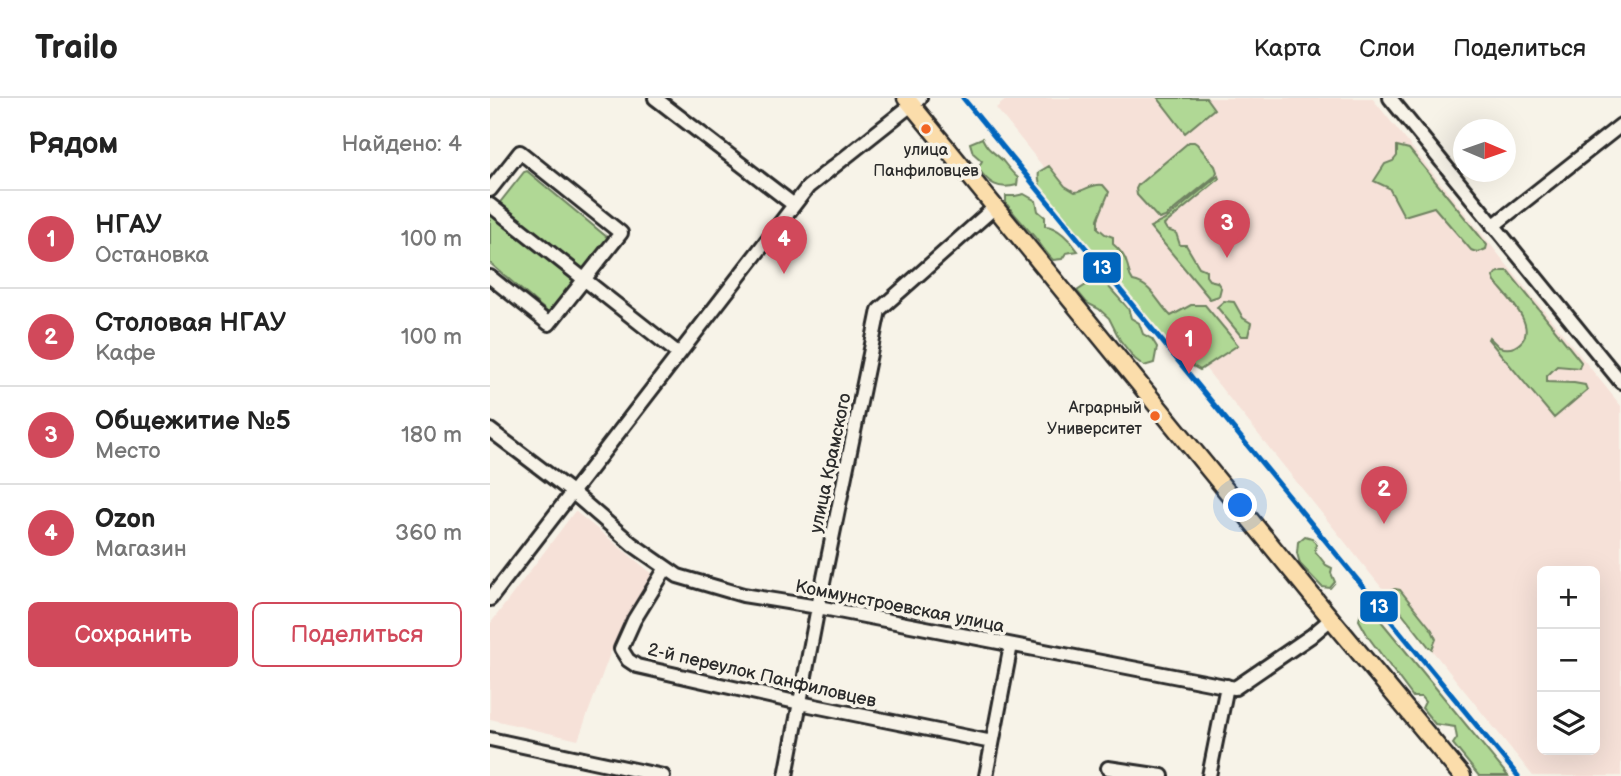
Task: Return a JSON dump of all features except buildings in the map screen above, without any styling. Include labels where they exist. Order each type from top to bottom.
[{"type":"main road","points":[[912,100],[1331,619],[1462,776]]},
{"type":"street","points":[[655,98],[794,205]]},
{"type":"street","points":[[1390,98],[1620,377]]},
{"type":"street","points":[[490,598],[808,187],[912,100]]},
{"type":"street","points":[[1493,226],[1621,125]]},
{"type":"street","points":[[490,190],[520,152],[621,233],[549,324],[490,277]]},
{"type":"street","points":[[490,205],[679,354]]},
{"type":"street","name":"улица Крамского","points":[[786,776],[879,310],[995,206]]},
{"type":"street","name":"Коммунстроевская улица","points":[[490,430],[573,493],[632,544],[678,576],[743,595],[818,607],[1227,687]]},
{"type":"street","name":"2-й переулок Панфиловцев","points":[[666,568],[634,620],[621,649],[628,660],[637,666],[992,742]]},
{"type":"street","points":[[1209,776],[1227,687],[1235,688],[1311,636],[1331,619]]},
{"type":"street","points":[[986,776],[1010,645]]},
{"type":"street","points":[[490,739],[663,776]]},
{"type":"street","points":[[1108,768],[1162,776]]},
{"type":"shaded area","points":[[1008,98],[1372,98],[1621,406],[1621,776],[1533,776],[996,108]]},
{"type":"shaded area","points":[[575,511],[654,575],[611,651],[578,740],[490,719],[490,624]]},
{"type":"green space","points":[[1158,98],[1206,98],[1214,109],[1185,133]]},
{"type":"green space","points":[[982,138],[1018,178],[1017,185],[999,186],[982,174],[978,168],[982,161],[973,153],[970,143]]},
{"type":"green space","points":[[1189,142],[1197,144],[1217,172],[1165,217],[1159,219],[1137,195],[1136,189]]},
{"type":"green space","points":[[1397,146],[1409,149],[1487,245],[1486,249],[1478,252],[1471,250],[1434,207],[1404,216],[1389,188],[1374,181],[1385,164],[1397,156]]},
{"type":"green space","points":[[1049,166],[1065,186],[1075,192],[1103,185],[1109,192],[1098,219],[1098,228],[1113,237],[1113,244],[1125,258],[1133,281],[1150,290],[1171,316],[1191,305],[1205,305],[1238,345],[1200,370],[1176,357],[1099,261],[1052,209],[1039,180],[1039,172]]},
{"type":"green space","points":[[527,171],[608,238],[551,315],[490,263],[490,215]]},
{"type":"green space","points":[[1218,176],[1219,179],[1164,225],[1167,230],[1176,233],[1180,245],[1186,245],[1199,267],[1206,270],[1209,280],[1217,282],[1221,288],[1219,296],[1210,299],[1150,227],[1165,220]]},
{"type":"green space","points":[[1024,194],[1036,201],[1038,211],[1045,217],[1045,226],[1059,231],[1078,251],[1066,253],[1062,259],[1053,260],[1050,257],[1006,203],[1006,196]]},
{"type":"green space","points":[[1508,271],[1581,362],[1579,368],[1557,366],[1547,376],[1547,382],[1585,385],[1587,390],[1554,418],[1488,339],[1489,337],[1499,347],[1510,348],[1518,345],[1525,336],[1526,328],[1519,311],[1493,277]]},
{"type":"green space","points":[[1092,281],[1107,285],[1128,308],[1131,318],[1139,323],[1143,334],[1152,339],[1157,347],[1154,363],[1144,366],[1135,359],[1120,340],[1109,318],[1087,303],[1077,291]]},
{"type":"green space","points":[[1224,301],[1234,302],[1243,318],[1251,323],[1248,336],[1241,336],[1217,307]]},
{"type":"green space","points":[[1305,536],[1312,538],[1316,544],[1315,551],[1326,565],[1332,568],[1335,582],[1330,588],[1322,587],[1300,564],[1298,542]]},
{"type":"green space","points":[[1395,589],[1400,590],[1432,630],[1436,639],[1432,649],[1388,595]]},
{"type":"green space","points":[[1367,604],[1508,776],[1479,776],[1453,744],[1457,738],[1455,727],[1435,724],[1422,708],[1425,702],[1421,697],[1413,697],[1369,638],[1359,620]]},
{"type":"transit line","name":"13","points":[[963,98],[1518,776]]},
{"type":"place","name":"улица Панфиловцев","points":[[926,129]]},
{"type":"place","name":"Общежитие №5","points":[[1227,258]]},
{"type":"place","name":"Ozon","points":[[784,274]]},
{"type":"place","name":"НГАУ","points":[[1189,374]]},
{"type":"place","name":"Аграрный Университет","points":[[1155,416]]},
{"type":"place","name":"Столовая НГАУ","points":[[1384,524]]}]
